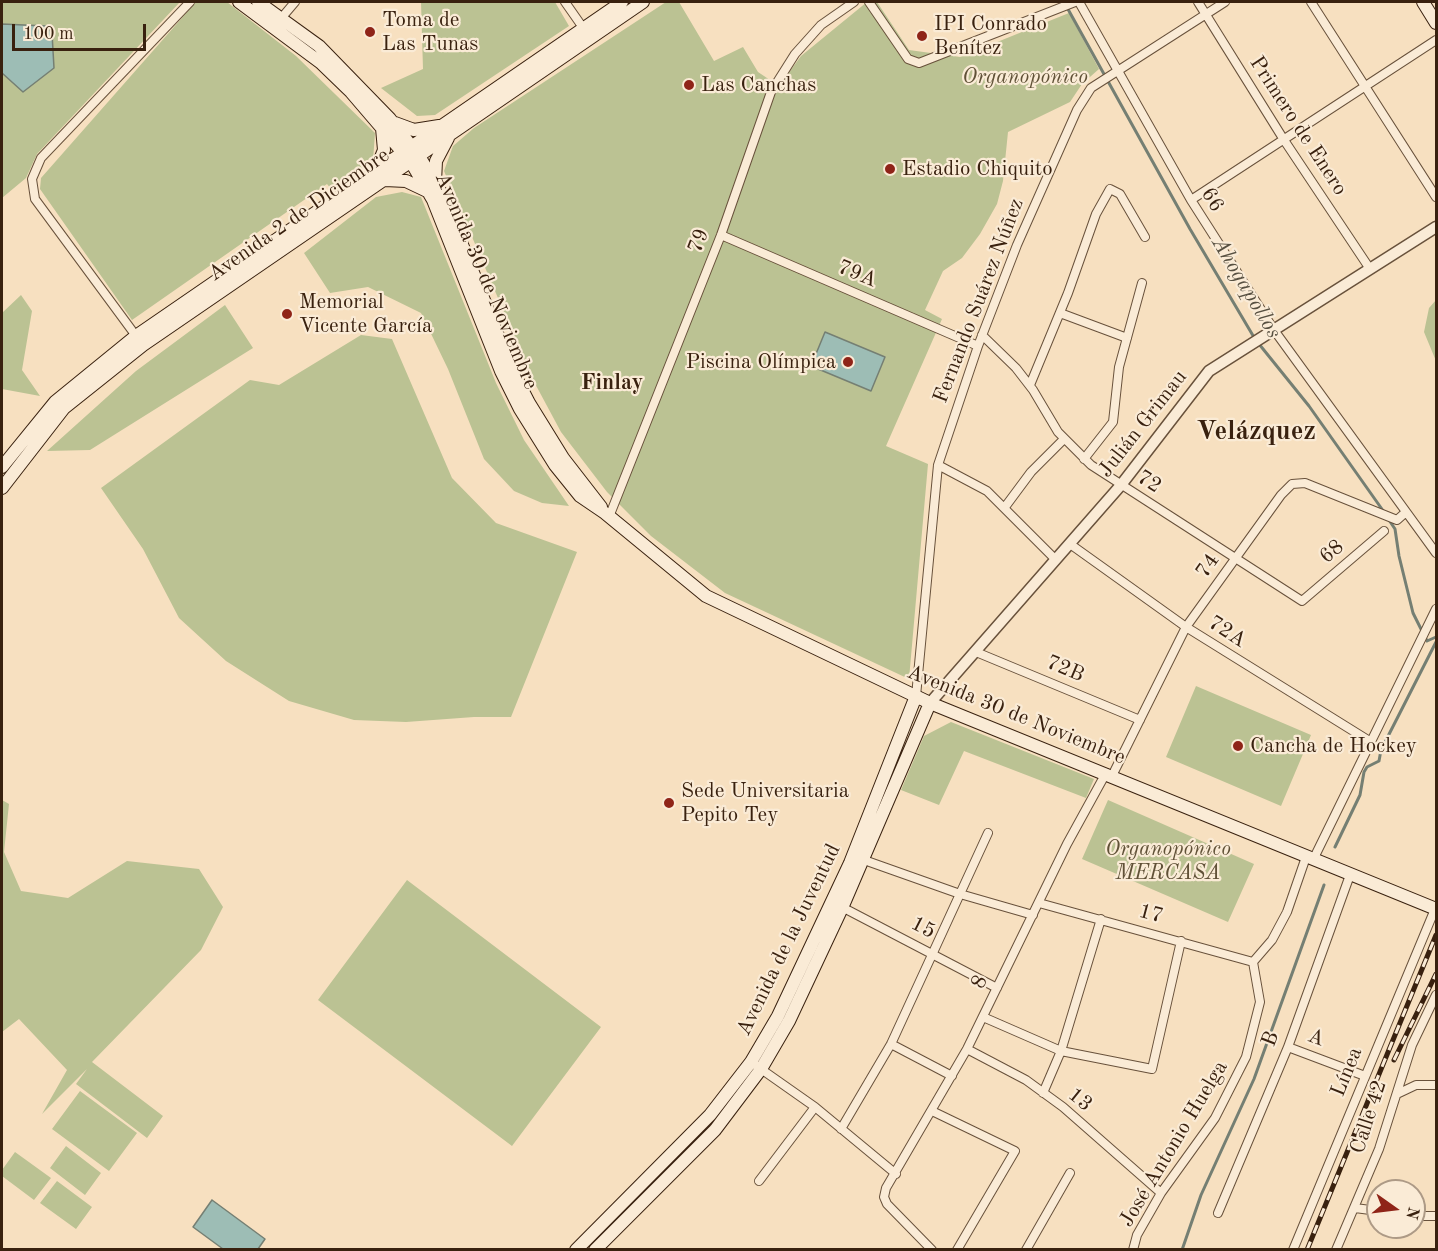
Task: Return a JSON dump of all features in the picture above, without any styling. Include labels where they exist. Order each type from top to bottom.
[{"type":"main road","name":"Avenida 30 de Noviembre","points":[[239,2],[319,46],[412,154],[432,187],[501,371],[520,409],[555,465],[580,496],[607,515],[706,596],[930,703],[1436,909]]},
{"type":"main road","name":"Avenida 30 de Noviembre","points":[[258,2],[277,23]]},
{"type":"main road","name":"Avenida 2 de Diciembre","points":[[586,33],[622,2]]},
{"type":"main road","name":"Avenida 2 de Diciembre","points":[[2,467],[55,402],[140,341],[266,245],[372,176],[412,154],[586,33],[643,2]]},
{"type":"main road","points":[[1423,2],[1437,23]]},
{"type":"main road","points":[[372,176],[384,150],[387,124],[414,130],[447,129],[432,187],[406,181],[386,180]]},
{"type":"main road","name":"Avenida 2 de Diciembre","points":[[2,488],[64,408],[140,341],[386,180],[412,154]]},
{"type":"main road","points":[[898,688],[905,698],[909,713]]},
{"type":"main road","name":"Avenida de la Juventud","points":[[596,1250],[715,1130],[784,1019],[837,905],[916,696]]},
{"type":"main road","name":"Avenida de la Juventud","points":[[837,905],[864,860],[930,703]]},
{"type":"main road","points":[[918,728],[949,711]]},
{"type":"main road","name":"Avenida de la Juventud","points":[[581,1248],[756,1066]]},
{"type":"street","points":[[140,341],[35,199],[32,179],[41,158],[190,2]]},
{"type":"street","points":[[277,23],[295,2]]},
{"type":"street","points":[[566,2],[586,33]]},
{"type":"street","name":"79","points":[[607,515],[721,235],[771,92],[795,54],[821,25],[854,2]]},
{"type":"street","points":[[869,2],[908,59],[919,63],[1071,3]]},
{"type":"street","name":"Primero de Enero","points":[[1198,2],[1284,140],[1370,269]]},
{"type":"street","name":"Fernando Suárez Núñez","points":[[916,696],[938,465],[978,346],[1017,245],[1077,110],[1090,88],[1225,2]]},
{"type":"street","points":[[1311,2],[1437,197]]},
{"type":"street","name":"66","points":[[1071,3],[1118,69],[1191,200],[1274,330],[1437,553]]},
{"type":"street","points":[[1191,200],[1437,40]]},
{"type":"street","points":[[1030,385],[1060,313],[1096,214],[1110,189],[1120,194],[1145,237]]},
{"type":"street","name":"Julián Grimau","points":[[930,703],[1121,485],[1209,370],[1437,227]]},
{"type":"street","name":"79A","points":[[721,235],[978,346]]},
{"type":"street","points":[[1084,459],[1113,422],[1119,367],[1142,283]]},
{"type":"street","points":[[1060,313],[1127,338]]},
{"type":"street","name":"72","points":[[982,335],[1017,368],[1064,439],[1084,459],[1302,601]]},
{"type":"street","points":[[1005,507],[1031,472],[1064,439]]},
{"type":"street","points":[[938,465],[987,491],[1056,560]]},
{"type":"street","name":"74","points":[[1109,774],[1140,720],[1186,627],[1281,495],[1292,484],[1305,483],[1397,520],[1406,512]]},
{"type":"street","name":"68","points":[[1302,601],[1384,531]]},
{"type":"street","name":"72A","points":[[1070,544],[1186,627],[1371,742]]},
{"type":"street","points":[[1253,962],[1272,940],[1287,912],[1309,859],[1371,742],[1437,609]]},
{"type":"street","name":"72B","points":[[976,652],[1140,720]]},
{"type":"street","name":"8","points":[[932,1250],[887,1204],[884,1197],[886,1188],[967,1049],[1067,844],[1109,774]]},
{"type":"street","points":[[841,1129],[891,1044],[988,833]]},
{"type":"street","points":[[864,860],[960,894],[1033,915]]},
{"type":"street","name":"B","points":[[1218,1213],[1288,1047],[1350,874]]},
{"type":"street","name":"17","points":[[1039,903],[1253,962]]},
{"type":"street","name":"15","points":[[837,905],[997,988]]},
{"type":"street","name":"Línea","points":[[1293,1250],[1436,909]]},
{"type":"street","points":[[1043,1093],[1061,1051],[1101,920]]},
{"type":"street","points":[[983,1017],[1061,1051],[1152,1069],[1181,941]]},
{"type":"street","name":"José Antonio Huelga","points":[[1133,1250],[1161,1193],[1215,1118],[1246,1057],[1260,1002],[1253,962]]},
{"type":"street","name":"Calle 42","points":[[1336,1250],[1379,1149],[1412,1045],[1437,995]]},
{"type":"street","points":[[891,1044],[952,1076]]},
{"type":"street","name":"A","points":[[1288,1047],[1365,1076]]},
{"type":"street","name":"13","points":[[967,1049],[1026,1080],[1161,1193]]},
{"type":"street","points":[[756,1066],[815,1107],[896,1174]]},
{"type":"street","points":[[1402,1076],[1416,1085]]},
{"type":"street","points":[[1396,1094],[1416,1085],[1437,1085]]},
{"type":"street","points":[[759,1181],[815,1107]]},
{"type":"street","points":[[932,1111],[1015,1151],[957,1250]]},
{"type":"street","points":[[1026,1250],[1070,1173]]},
{"type":"street","points":[[1355,1208],[1366,1209]]},
{"type":"green space","points":[[2,2],[180,2],[37,154],[26,178],[2,198]]},
{"type":"green space","points":[[196,2],[227,2],[296,56],[375,133],[373,161],[332,190],[327,184],[132,320],[40,189],[41,178]]},
{"type":"green space","points":[[421,2],[555,2],[569,26],[435,115],[417,116],[381,88],[423,69]]},
{"type":"green space","name":"Organopónico","points":[[666,2],[679,2],[714,61],[743,47],[758,72],[779,86],[801,56],[867,2],[877,2],[909,50],[960,57],[1069,13],[1099,69],[1082,84],[1070,102],[1008,132],[1003,181],[997,204],[980,234],[962,258],[943,271],[925,310],[942,319],[886,446],[928,464],[909,679],[725,593],[651,536],[607,492],[561,432],[532,378],[444,171],[453,146],[474,128]]},
{"type":"green space","points":[[402,192],[421,197],[496,383],[524,440],[569,506],[542,503],[514,491],[484,459],[448,369],[421,313],[368,287],[330,293],[304,253],[376,197]]},
{"type":"green space","points":[[21,295],[32,311],[22,370],[40,396],[2,389],[2,313]]},
{"type":"green space","points":[[1436,300],[1436,361],[1424,332],[1429,308]]},
{"type":"green space","points":[[225,305],[253,348],[90,450],[47,451],[136,371]]},
{"type":"green space","points":[[361,335],[392,339],[452,478],[496,523],[577,552],[511,717],[406,722],[354,720],[289,701],[226,661],[179,618],[143,549],[101,488],[250,380],[279,385]]},
{"type":"green space","name":"Cancha de Hockey","points":[[1196,686],[1311,735],[1281,806],[1166,757]]},
{"type":"green space","points":[[951,722],[1094,779],[1086,798],[964,751],[939,805],[901,790],[924,736]]},
{"type":"green space","points":[[2,800],[9,804],[4,852],[21,891],[68,898],[127,861],[199,869],[223,907],[201,950],[92,1062],[163,1116],[147,1138],[76,1084],[87,1069],[42,1114],[67,1070],[19,1019],[2,1032]]},
{"type":"green space","name":"Organopónico MERCASA","points":[[1108,800],[1254,864],[1228,922],[1082,859]]},
{"type":"green space","points":[[407,880],[601,1027],[512,1146],[318,1000]]},
{"type":"green space","points":[[80,1091],[137,1133],[109,1171],[52,1129]]},
{"type":"green space","points":[[66,1146],[101,1173],[85,1195],[50,1168]]},
{"type":"green space","points":[[15,1152],[51,1178],[34,1200],[2,1176],[2,1170]]},
{"type":"green space","points":[[57,1181],[92,1207],[76,1229],[40,1203]]},
{"type":"water","points":[[2,24],[46,26],[52,33],[54,68],[23,92],[2,73]]},
{"type":"water","name":"Piscina Olímpica","points":[[825,332],[885,357],[871,391],[811,366]]},
{"type":"water","points":[[212,1200],[265,1239],[258,1249],[223,1249],[193,1227]]},
{"type":"waterway","name":"Ahogapollos","points":[[1064,2],[1190,229],[1255,339]]},
{"type":"waterway","name":"Ahogapollos","points":[[1259,344],[1309,406],[1384,512]]},
{"type":"waterway","name":"Ahogapollos","points":[[1389,520],[1395,529],[1413,613],[1427,641],[1436,637]]},
{"type":"waterway","points":[[1335,847],[1360,795],[1364,772],[1367,767],[1379,761],[1381,750],[1436,642]]},
{"type":"waterway","points":[[1182,1250],[1201,1195],[1254,1079],[1324,885]]},
{"type":"railway","points":[[1307,1250],[1436,935]]},
{"type":"railway","points":[[1394,1060],[1436,974]]},
{"type":"place","name":"Toma de Las Tunas","points":[[370,32]]},
{"type":"place","name":"IPI Conrado Benítez","points":[[922,36]]},
{"type":"place","name":"Las Canchas","points":[[689,85]]},
{"type":"place","name":"Estadio Chiquito","points":[[890,169]]},
{"type":"place","name":"Memorial Vicente García","points":[[287,314]]},
{"type":"place","name":"Piscina Olímpica","points":[[848,362]]},
{"type":"place","name":"Cancha de Hockey","points":[[1238,746]]},
{"type":"place","name":"Sede Universitaria Pepito Tey","points":[[669,803]]},
{"type":"district","name":"Finlay","points":[[612,383]]},
{"type":"district","name":"Velázquez","points":[[1256,432]]}]
